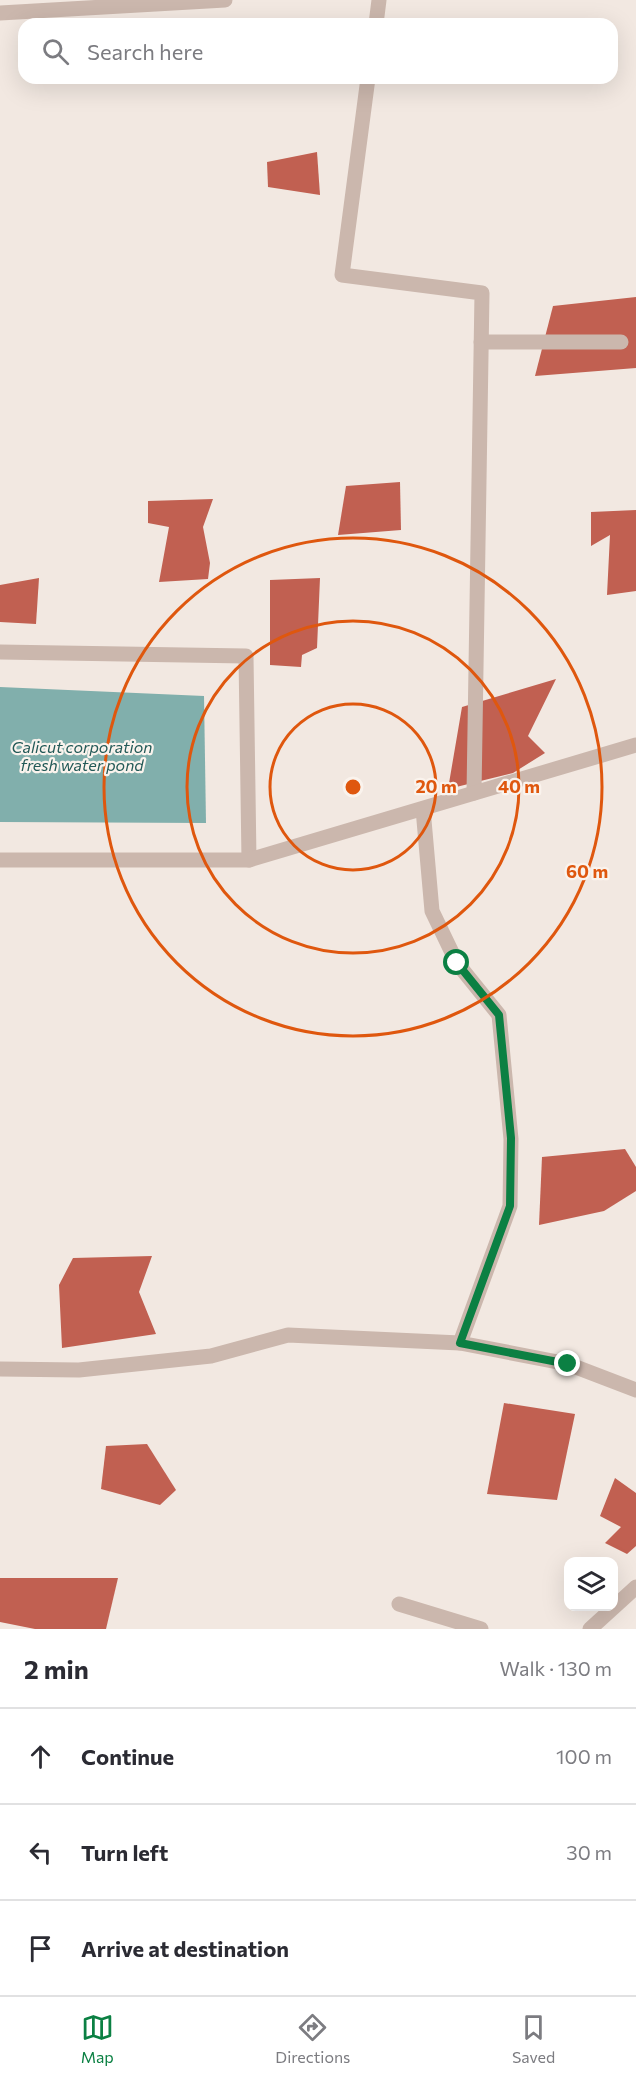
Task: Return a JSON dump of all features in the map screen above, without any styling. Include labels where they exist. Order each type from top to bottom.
[{"type":"street","points":[[0,13],[225,0]]},
{"type":"street","points":[[377,18],[379,0]]},
{"type":"street","points":[[367,84],[342,275],[482,293],[474,793]]},
{"type":"street","points":[[481,342],[621,342]]},
{"type":"street","points":[[0,652],[246,656],[249,860]]},
{"type":"street","points":[[0,860],[249,860],[636,745]]},
{"type":"street","points":[[423,808],[432,911],[457,963],[499,1015],[511,1138],[510,1206],[460,1343]]},
{"type":"street","points":[[0,1369],[79,1370],[211,1356],[288,1335],[460,1343],[568,1364],[636,1390]]},
{"type":"street","points":[[590,1629],[636,1587]]},
{"type":"street","points":[[399,1604],[481,1629]]},
{"type":"water","name":"Calicut corporation fresh water pond","points":[[0,687],[204,696],[206,823],[0,822]]},
{"type":"building","points":[[317,152],[320,195],[268,187],[267,162]]},
{"type":"building","points":[[636,297],[636,368],[535,376],[553,306]]},
{"type":"building","points":[[400,482],[401,530],[338,535],[346,486]]},
{"type":"building","points":[[213,499],[203,527],[210,563],[208,579],[159,582],[169,527],[148,523],[148,501]]},
{"type":"building","points":[[636,510],[636,591],[607,595],[610,535],[591,546],[591,512]]},
{"type":"building","points":[[39,578],[36,624],[0,622],[0,585]]},
{"type":"building","points":[[320,578],[317,648],[302,655],[301,667],[270,665],[270,580]]},
{"type":"building","points":[[556,679],[528,736],[545,753],[513,773],[448,789],[462,707]]},
{"type":"building","points":[[625,1149],[636,1167],[636,1191],[604,1211],[539,1225],[542,1157]]},
{"type":"building","points":[[152,1256],[139,1292],[156,1334],[62,1348],[59,1285],[73,1258]]},
{"type":"building","points":[[504,1403],[575,1414],[557,1500],[487,1494]]},
{"type":"building","points":[[147,1444],[176,1490],[160,1505],[101,1489],[106,1446]]},
{"type":"building","points":[[615,1478],[636,1493],[636,1546],[627,1554],[605,1543],[621,1527],[600,1516]]},
{"type":"building","points":[[0,1578],[118,1578],[106,1629],[35,1629],[0,1622]]},
{"type":"route","points":[[457,963],[499,1015],[511,1138],[510,1206],[460,1343],[568,1364]]}]
